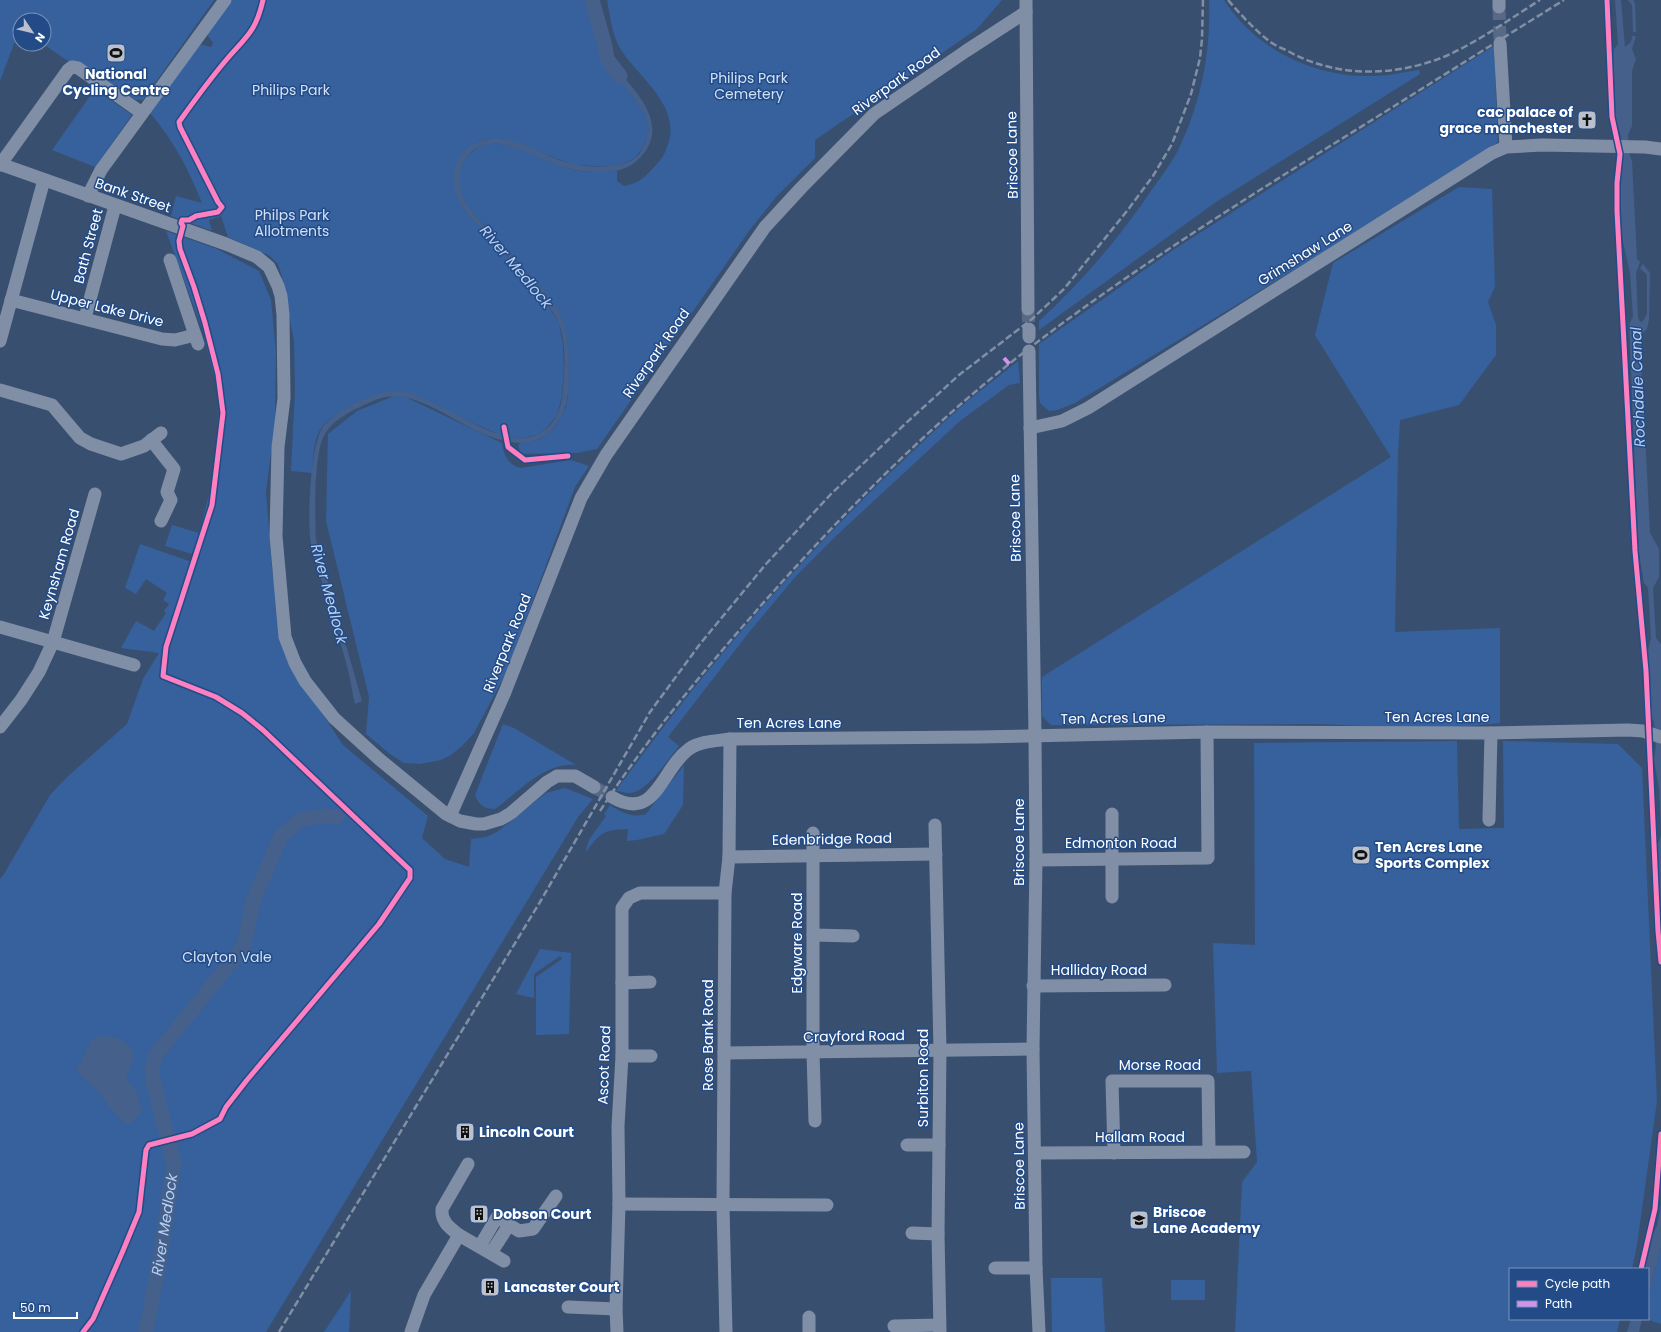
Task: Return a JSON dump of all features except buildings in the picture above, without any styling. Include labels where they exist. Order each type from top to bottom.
[{"type":"street","points":[[88,196],[101,170],[225,0]]},
{"type":"street","name":"Briscoe Lane","points":[[1026,6],[1028,309]]},
{"type":"street","name":"Riverpark Road","points":[[450,816],[505,692],[585,491],[602,461],[649,391],[765,227],[874,114],[966,51],[1026,6]]},
{"type":"street","points":[[1500,43],[1506,147]]},
{"type":"street","points":[[0,165],[68,70],[72,67],[78,68],[142,113]]},
{"type":"street","name":"Grimshaw Lane","points":[[1030,428],[1062,421],[1088,408],[1492,153],[1506,147],[1542,145],[1645,147],[1661,149]]},
{"type":"street","name":"Bank Street","points":[[0,165],[226,244],[257,257],[269,267],[278,286],[283,315],[284,398],[278,447],[276,536],[278,576],[285,637],[289,650],[305,681],[334,718],[379,759],[450,816]]},
{"type":"street","points":[[0,341],[44,180]]},
{"type":"street","name":"Bath Street","points":[[85,318],[115,206]]},
{"type":"street","name":"Upper Lake Drive","points":[[12,300],[169,340],[196,339],[170,260]]},
{"type":"street","name":"Briscoe Lane","points":[[1029,351],[1036,860],[1033,1050],[1036,1153],[1036,1268],[1039,1332]]},
{"type":"street","points":[[0,390],[52,405],[80,438],[90,444],[121,454],[144,446],[156,436],[174,469],[167,492],[171,500],[161,521]]},
{"type":"street","name":"Keynsham Road","points":[[0,727],[21,700],[39,672],[53,642],[95,494]]},
{"type":"street","points":[[0,627],[134,665]]},
{"type":"street","name":"Ten Acres Lane","points":[[612,797],[632,805],[641,804],[652,795],[674,765],[690,748],[708,742],[730,739],[1035,736],[1207,732],[1491,733],[1643,731],[1661,737]]},
{"type":"street","name":"Edmonton Road","points":[[1036,860],[1208,858],[1207,732]]},
{"type":"street","points":[[1489,820],[1491,733]]},
{"type":"street","name":"Rose Bank Road","points":[[726,1332],[723,1206],[724,893],[729,857],[730,739]]},
{"type":"street","points":[[450,816],[460,821],[476,824],[492,823],[510,813],[547,782],[557,776],[574,776],[594,787]]},
{"type":"street","points":[[1112,814],[1112,897]]},
{"type":"street","name":"Surbiton Road","points":[[935,825],[940,1050],[938,1234],[939,1328]]},
{"type":"street","name":"Edgware Road","points":[[814,833],[813,1052],[815,1121]]},
{"type":"street","name":"Edenbridge Road","points":[[729,857],[936,854]]},
{"type":"street","name":"Ascot Road","points":[[617,1332],[616,1309],[619,1204],[618,1126],[622,1056],[622,908],[629,898],[640,894],[724,893]]},
{"type":"street","points":[[813,936],[853,936]]},
{"type":"street","points":[[622,983],[650,982]]},
{"type":"street","name":"Halliday Road","points":[[1034,986],[1166,985]]},
{"type":"street","name":"Crayford Road","points":[[724,1053],[1033,1050]]},
{"type":"street","points":[[622,1056],[651,1056]]},
{"type":"street","name":"Morse Road","points":[[1114,1153],[1112,1081],[1208,1081],[1209,1152]]},
{"type":"street","points":[[907,1145],[939,1145]]},
{"type":"street","name":"Hallam Road","points":[[1036,1153],[1244,1152]]},
{"type":"street","points":[[468,1164],[442,1209],[441,1217],[447,1226],[459,1235],[504,1261]]},
{"type":"street","points":[[480,1246],[497,1217],[519,1231],[533,1229],[556,1196]]},
{"type":"street","points":[[619,1204],[723,1206],[828,1205]]},
{"type":"street","points":[[491,1253],[509,1225]]},
{"type":"street","points":[[912,1233],[938,1234]]},
{"type":"street","points":[[411,1332],[424,1296],[459,1235]]},
{"type":"street","points":[[994,1268],[1036,1268]]},
{"type":"street","points":[[568,1307],[616,1309]]},
{"type":"street","points":[[809,1317],[809,1332]]},
{"type":"street","points":[[894,1326],[939,1328]]},
{"type":"green space","name":"National Cycling Centre","points":[[0,0],[214,0],[143,100],[136,100],[78,61],[68,61],[52,50],[52,12],[12,12],[12,49],[0,81]]},
{"type":"green space","points":[[231,0],[590,0],[604,47],[605,61],[644,110],[648,123],[648,136],[643,147],[635,158],[620,165],[611,167],[574,165],[510,141],[490,139],[479,141],[454,175],[463,208],[536,289],[559,323],[563,344],[564,368],[562,396],[557,415],[546,429],[538,435],[523,438],[505,437],[399,391],[356,405],[334,416],[320,430],[316,440],[312,473],[291,471],[295,390],[294,341],[278,264],[270,256],[228,237],[221,216],[209,220],[212,231],[171,216],[176,196],[202,203],[180,155],[166,133],[149,112],[200,44],[211,47],[213,43],[207,33]]},
{"type":"green space","name":"Philips Park Cemetery","points":[[607,0],[1002,0],[977,29],[815,140],[815,158],[776,197],[749,231],[597,449],[577,453],[521,454],[518,445],[540,439],[555,427],[566,407],[568,396],[568,344],[553,304],[537,283],[466,205],[460,189],[460,171],[464,161],[472,152],[483,145],[493,144],[516,148],[574,170],[590,172],[617,171],[617,181],[624,186],[642,179],[658,163],[667,147],[670,133],[669,119],[657,94],[629,61],[615,39]]},
{"type":"green space","points":[[1209,0],[1224,0],[1252,33],[1269,46],[1288,57],[1309,66],[1330,72],[1351,75],[1379,76],[1419,70],[1420,74],[1216,202],[1039,330],[1039,321],[1086,274],[1128,224],[1168,167],[1178,150],[1195,109],[1204,74],[1207,55]]},
{"type":"green space","points":[[1494,46],[1498,142],[1325,251],[1075,403],[1057,410],[1049,411],[1040,403],[1039,344],[1173,250]]},
{"type":"green space","points":[[95,89],[132,115],[95,167],[52,150]]},
{"type":"green space","points":[[1459,187],[1492,189],[1495,287],[1488,302],[1496,325],[1496,355],[1459,405],[1400,420],[1398,453],[1395,632],[1500,628],[1500,723],[1436,729],[1317,724],[1051,725],[1042,716],[1042,677],[1391,457],[1315,335],[1333,263]]},
{"type":"green space","name":"Clayton Vale","points":[[166,231],[217,249],[259,271],[271,300],[276,352],[275,420],[266,492],[272,569],[284,649],[318,707],[343,745],[428,816],[422,838],[445,859],[469,867],[471,839],[486,837],[497,832],[546,793],[565,788],[593,799],[578,817],[266,1332],[0,1332],[0,879],[50,795],[66,778],[127,724],[143,679],[159,653],[121,648],[136,621],[154,631],[166,613],[164,611],[169,604],[163,600],[167,593],[146,579],[136,594],[125,588],[140,544],[192,562],[212,483],[220,401],[202,328]]},
{"type":"green space","points":[[1018,361],[1020,383],[1009,385],[960,421],[836,536],[796,576],[750,631],[668,737],[679,746],[650,782],[636,792],[629,793],[616,791],[695,688],[736,638],[822,541],[914,450],[969,400]]},
{"type":"green space","points":[[399,394],[502,443],[507,459],[517,467],[521,468],[571,460],[589,466],[575,487],[506,673],[474,733],[451,755],[441,760],[420,764],[404,763],[390,754],[366,734],[369,697],[326,521],[328,434],[357,411]]},
{"type":"green space","points":[[172,525],[199,533],[192,554],[165,546]]},
{"type":"green space","points":[[503,724],[514,728],[576,765],[564,765],[543,773],[495,809],[491,809],[482,806],[475,795]]},
{"type":"green space","points":[[1457,741],[1459,829],[1504,828],[1503,741],[1618,744],[1642,768],[1657,1101],[1637,1245],[1632,1268],[1509,1268],[1509,1320],[1620,1320],[1617,1332],[1235,1332],[1242,1182],[1257,1162],[1251,1071],[1217,1073],[1213,943],[1255,945],[1254,743]]},
{"type":"green space","points":[[684,765],[683,805],[664,834],[627,841],[628,829],[612,830],[602,834],[585,853],[589,840],[606,816],[604,814],[610,805],[627,814],[646,814]]},
{"type":"green space","points":[[540,949],[571,953],[569,1034],[536,1035],[536,977],[562,959],[560,956],[534,974],[534,998],[516,994]]},
{"type":"green space","points":[[1661,1248],[1661,1324],[1649,1320],[1649,1292]]},
{"type":"green space","points":[[1051,1278],[1102,1278],[1105,1332],[1052,1332]]},
{"type":"green space","points":[[1171,1280],[1205,1280],[1205,1300],[1171,1300]]},
{"type":"green space","points":[[351,1291],[349,1332],[324,1332]]},
{"type":"water","name":"Rochdale Canal","points":[[1615,0],[1621,0],[1625,47],[1631,42],[1632,36],[1636,36],[1632,49],[1636,59],[1632,71],[1632,126],[1628,135],[1630,156],[1632,161],[1637,259],[1640,262],[1636,273],[1638,317],[1640,322],[1643,321],[1647,314],[1647,275],[1640,268],[1643,264],[1650,273],[1649,320],[1647,329],[1642,334],[1641,338],[1642,410],[1644,413],[1650,533],[1659,549],[1659,577],[1653,588],[1656,638],[1661,644],[1661,827],[1659,788],[1654,760],[1656,746],[1654,722],[1650,714],[1647,655],[1651,638],[1648,588],[1644,583],[1638,548],[1629,325],[1633,316],[1630,273],[1623,242],[1618,206],[1619,177],[1622,158],[1621,136],[1613,111],[1613,56],[1614,49],[1618,44]]},
{"type":"water","points":[[1628,0],[1633,0],[1635,3],[1636,32],[1633,32],[1632,5]]},
{"type":"water","points":[[610,60],[636,92],[650,115],[652,128],[651,140],[644,153],[636,162],[626,168],[614,171],[581,171],[565,168],[510,146],[487,144],[477,148],[469,154],[460,172],[462,193],[466,204],[547,295],[556,307],[563,321],[568,349],[569,386],[565,408],[556,425],[551,431],[540,439],[526,443],[505,441],[479,432],[428,405],[408,398],[389,396],[370,402],[343,416],[329,428],[322,441],[317,468],[316,484],[316,540],[362,701],[355,704],[346,661],[315,560],[310,537],[309,512],[311,478],[316,445],[320,432],[325,424],[332,418],[358,402],[378,394],[397,391],[415,395],[481,427],[503,435],[524,438],[542,432],[557,415],[562,395],[564,375],[564,349],[558,321],[537,291],[463,208],[455,189],[454,174],[458,160],[464,152],[476,142],[486,139],[502,139],[512,141],[563,161],[580,165],[596,167],[613,166],[629,162],[635,158],[640,153],[646,141],[648,126],[640,106],[605,61]]},
{"type":"water","points":[[1661,836],[1661,943],[1658,844]]},
{"type":"water","points":[[100,1036],[116,1038],[125,1042],[132,1050],[134,1056],[126,1078],[137,1091],[142,1112],[129,1125],[123,1122],[114,1113],[95,1088],[76,1071],[92,1039]]},
{"type":"water","points":[[1661,1205],[1661,1248],[1649,1292],[1649,1268],[1642,1268],[1647,1244],[1657,1226]]},
{"type":"water","points":[[1631,1320],[1642,1320],[1639,1332],[1627,1332]]},
{"type":"waterway","name":"River Medlock","points":[[592,0],[605,46],[607,59],[620,76]]},
{"type":"waterway","name":"River Medlock","points":[[146,1332],[160,1258],[174,1164],[153,1080],[152,1070],[155,1056],[244,946],[253,901],[281,836],[300,820],[320,816],[337,817]]},
{"type":"tunnel","points":[[1499,7],[1500,43]]},
{"type":"tunnel","points":[[1028,309],[1029,329]]},
{"type":"tunnel","points":[[594,787],[612,797]]},
{"type":"railway","points":[[279,1332],[540,902],[650,712],[700,644],[766,564],[831,494],[959,375],[1032,319],[1064,289],[1127,211],[1153,176],[1172,144],[1191,94],[1200,58],[1203,0]]},
{"type":"railway","points":[[1228,0],[1258,32],[1278,46],[1306,60],[1326,66],[1366,72],[1407,68],[1446,56],[1482,37],[1540,0]]},
{"type":"railway","points":[[600,811],[655,733],[736,634],[788,575],[884,475],[917,443],[987,382],[1058,326],[1166,251],[1277,179],[1564,0]]},
{"type":"marked path","points":[[1004,358],[1011,366]]},
{"type":"cycle path","points":[[83,1332],[93,1319],[139,1212],[146,1150],[149,1145],[192,1134],[220,1119],[226,1107],[247,1080],[379,924],[410,878],[410,870],[263,730],[242,713],[216,697],[163,676],[166,647],[212,505],[223,413],[218,374],[205,323],[180,249],[179,241],[183,226],[181,223],[182,220],[189,220],[196,216],[218,212],[222,207],[218,202],[180,127],[179,122],[214,74],[250,32],[257,19],[263,0]]},
{"type":"cycle path","points":[[1607,0],[1612,117],[1620,154],[1617,183],[1617,211],[1635,551],[1646,671],[1658,931],[1661,962]]},
{"type":"cycle path","points":[[504,427],[508,447],[525,460],[568,456]]},
{"type":"cycle path","points":[[1641,1268],[1655,1209],[1661,1134]]},
{"type":"place","name":"National Cycling Centre","points":[[116,53]]},
{"type":"place","name":"cac palace of grace manchester","points":[[1587,120]]},
{"type":"place","name":"Ten Acres Lane Sports Complex","points":[[1361,855]]},
{"type":"place","name":"Lincoln Court","points":[[465,1132]]},
{"type":"place","name":"Dobson Court","points":[[479,1214]]},
{"type":"place","name":"Briscoe Lane Academy","points":[[1139,1220]]},
{"type":"place","name":"Lancaster Court","points":[[490,1287]]},
{"type":"park label","name":"Philips Park","points":[[291,90]]},
{"type":"park label","name":"Philps Park Allotments","points":[[292,224]]}]
